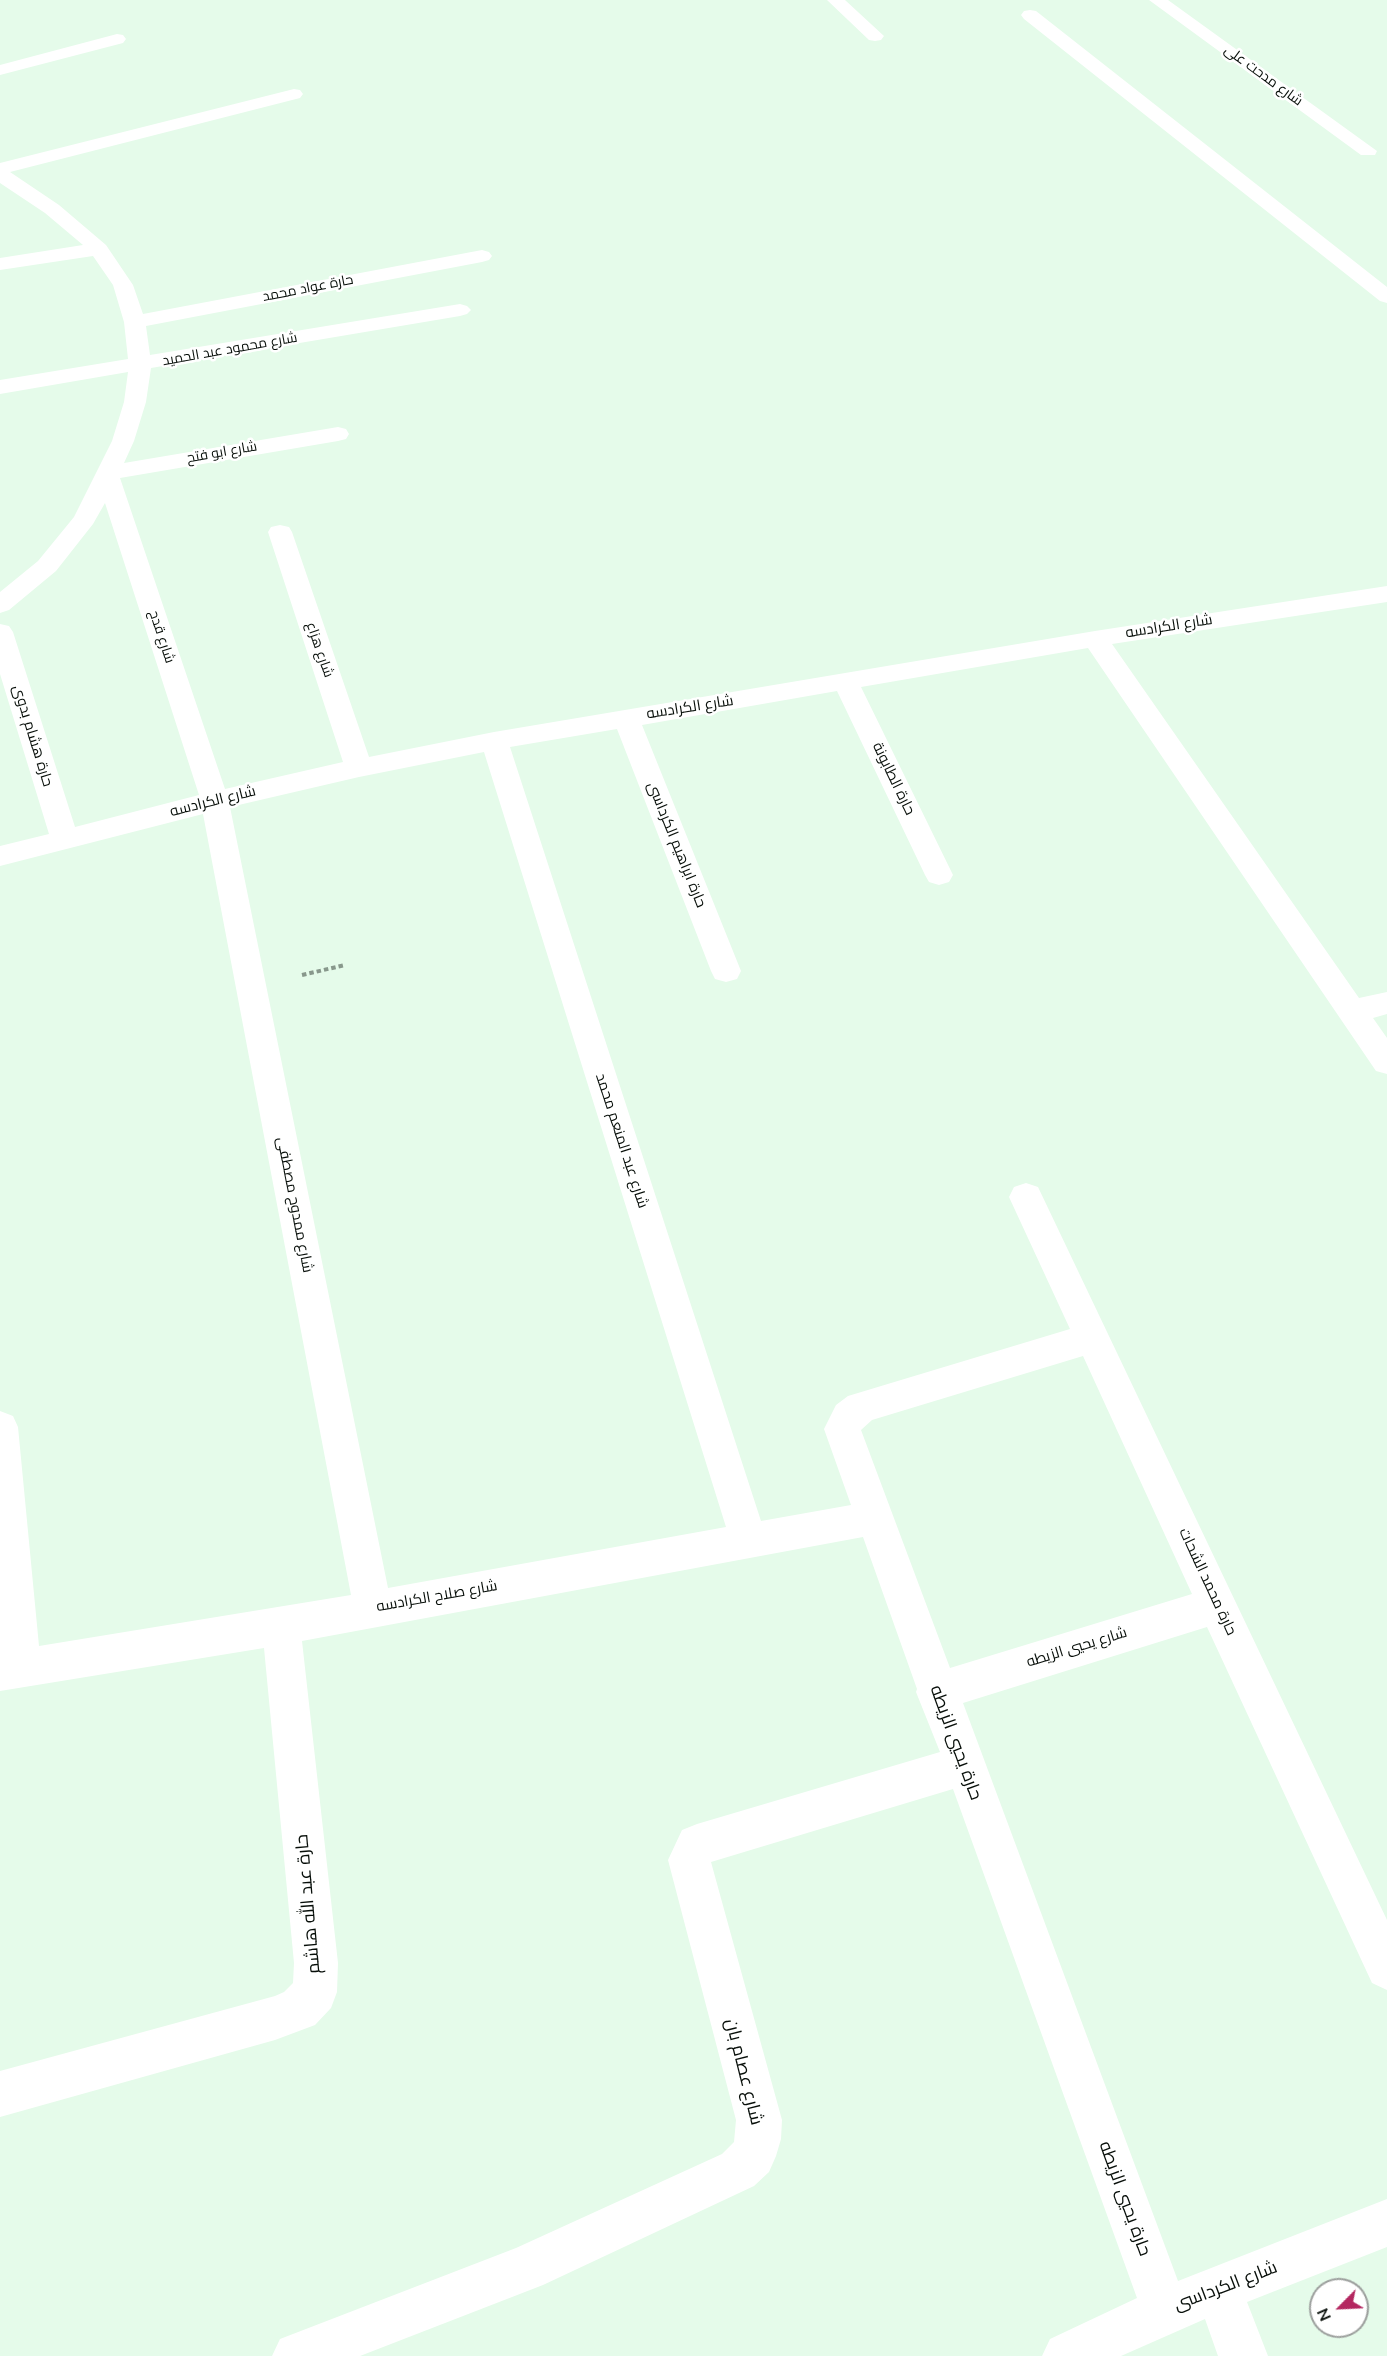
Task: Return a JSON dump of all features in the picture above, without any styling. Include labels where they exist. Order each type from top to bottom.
[{"type":"street","points":[[835,0],[874,36]]},
{"type":"street","name":"شارع مدحت على","points":[[1158,0],[1368,151]]},
{"type":"street","points":[[1030,15],[1387,297]]},
{"type":"street","points":[[0,70],[117,39]]},
{"type":"street","points":[[0,169],[294,94]]},
{"type":"street","points":[[0,174],[52,209],[99,249],[123,285],[135,322],[140,365],[132,411],[123,441],[85,519],[47,566],[0,605]]},
{"type":"street","points":[[0,264],[99,249]]},
{"type":"street","name":"حارة عواد محمد","points":[[135,322],[482,256]]},
{"type":"street","name":"شارع محمود عبد الحميد","points":[[0,387],[460,310]]},
{"type":"street","name":"شارع ابو فتح","points":[[107,473],[338,434]]},
{"type":"street","name":"شارع قدح","points":[[107,473],[215,801]]},
{"type":"street","name":"شارع هزاع","points":[[280,532],[359,768]]},
{"type":"street","name":"شارع الكرادسه","points":[[0,856],[215,801],[359,768],[494,741],[1095,639],[1387,594]]},
{"type":"street","name":"حارة هشام بدوى","points":[[0,632],[65,839]]},
{"type":"street","points":[[1095,639],[1387,1062]]},
{"type":"street","name":"حارة الطابونة","points":[[846,682],[939,875]]},
{"type":"street","name":"حارة ابراهيم الكرداسى","points":[[626,719],[726,971]]},
{"type":"street","name":"شارع عبد المنعم محمد","points":[[494,741],[749,1541]]},
{"type":"street","name":"شارع ممدوح مصطفى","points":[[215,801],[373,1609]]},
{"type":"street","points":[[1352,1011],[1387,1003]]},
{"type":"street","name":"حارة محمد الشحات","points":[[1026,1197],[1387,1968]]},
{"type":"street","name":"حارة يحيي الزيطه","points":[[1092,1338],[861,1407],[849,1416],[842,1429],[936,1692],[1165,2310]]},
{"type":"street","points":[[0,1427],[10,1670]]},
{"type":"street","name":"شارع صلاح الكرادسه","points":[[10,1670],[281,1626],[873,1518]]},
{"type":"street","name":"شارع يحيي الزيطه","points":[[936,1692],[1217,1605]]},
{"type":"street","name":"حارة عبد الله هاشم","points":[[0,2094],[275,2018],[299,2009],[315,1992],[316,1963],[281,1626]]},
{"type":"street","name":"شارع عصام بان","points":[[297,2356],[526,2268],[738,2170],[753,2156],[758,2139],[759,2120],[692,1878],[689,1860],[697,1845],[964,1765]]},
{"type":"street","name":"شارع الكرداسى","points":[[1067,2356],[1165,2310],[1387,2223]]},
{"type":"street","points":[[1218,2290],[1243,2356]]}]
